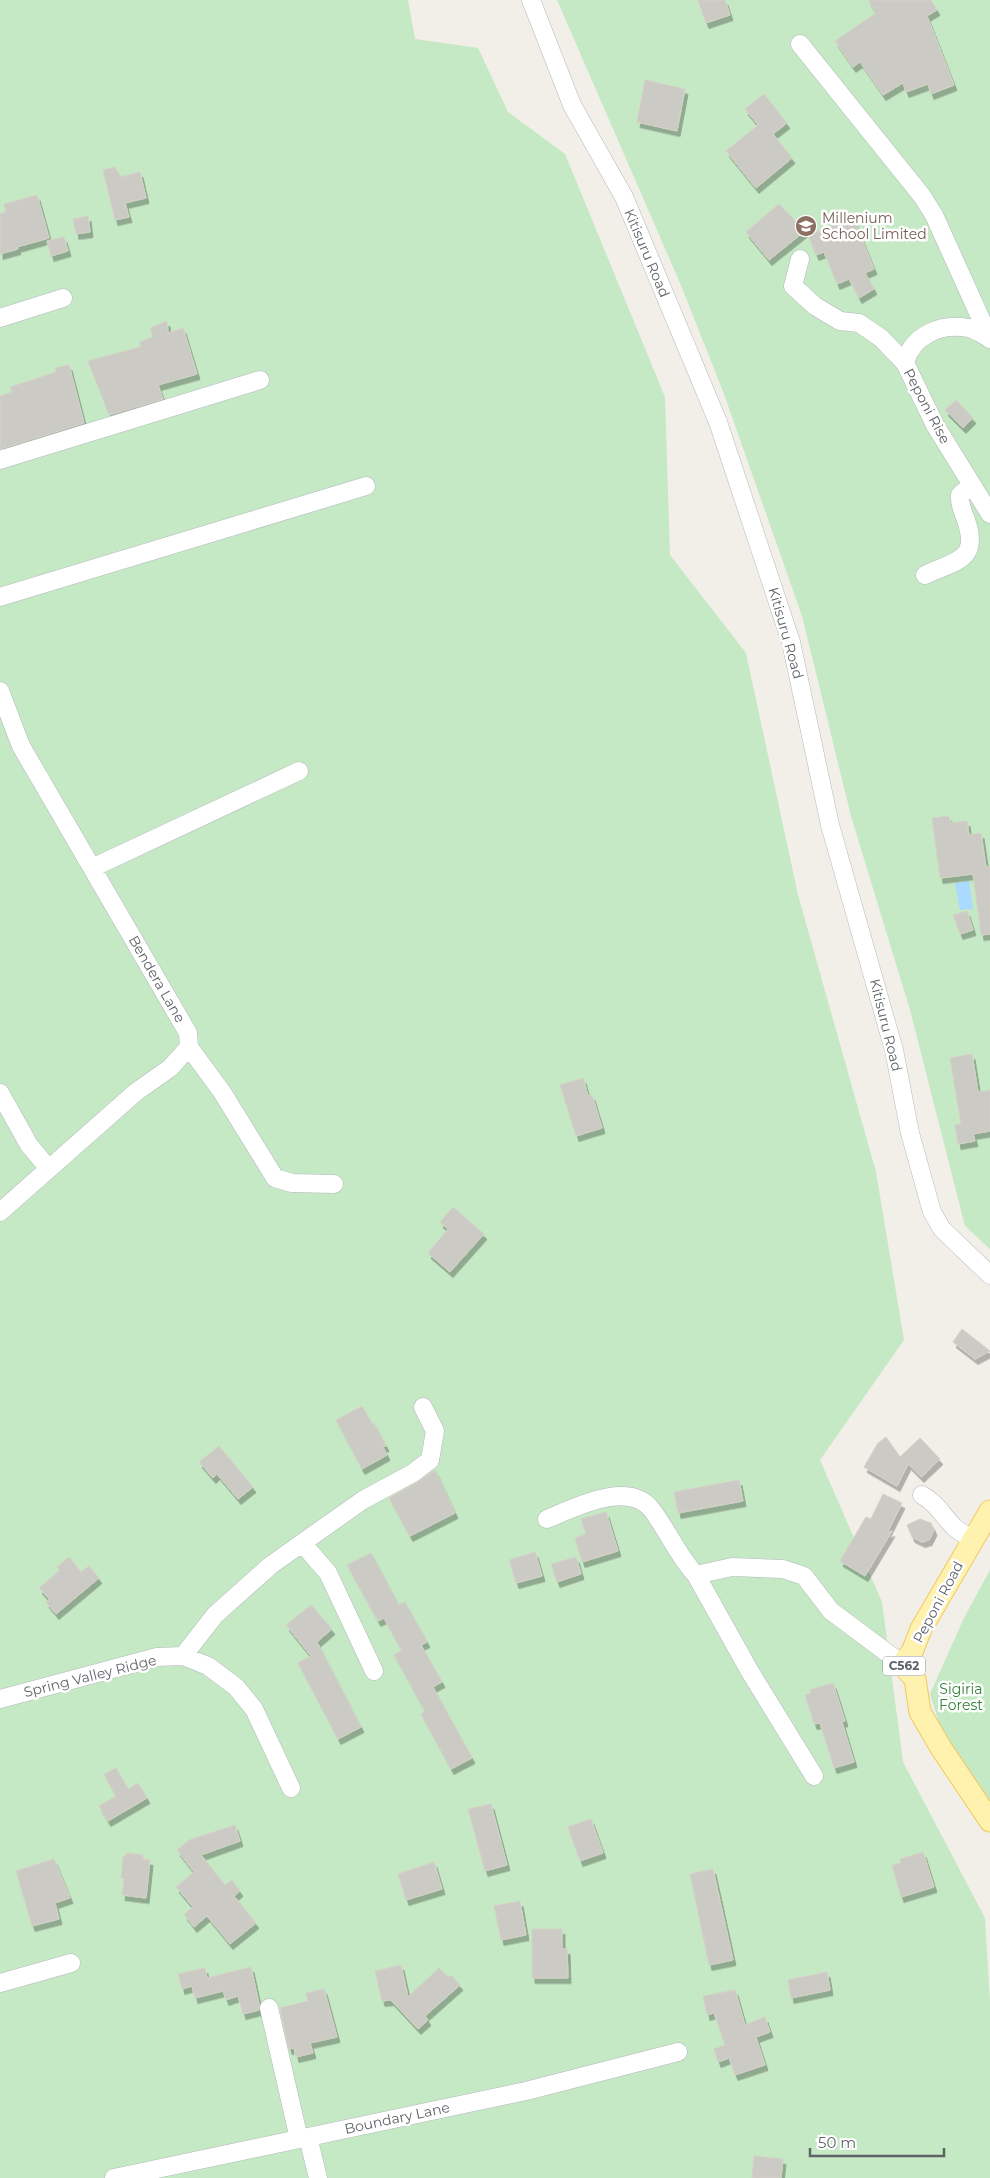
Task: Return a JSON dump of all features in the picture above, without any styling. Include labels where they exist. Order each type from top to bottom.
[{"type":"main road","name":"Peponi Road","points":[[902,1664],[912,1652],[921,1629],[990,1511]]},
{"type":"main road","name":"C562","points":[[902,1664],[915,1679],[920,1712],[990,1821]]},
{"type":"street","name":"Kitisuru Road","points":[[531,0],[572,106],[624,197],[714,412],[788,632],[830,825],[894,1050],[910,1133],[932,1212],[942,1229],[990,1275]]},
{"type":"street","points":[[800,44],[922,196],[934,215],[990,339]]},
{"type":"street","name":"Peponi Rise","points":[[800,259],[793,286],[815,306],[840,321],[859,324],[881,338],[905,363],[935,425],[990,514]]},
{"type":"street","points":[[0,318],[63,298]]},
{"type":"street","points":[[905,363],[908,353],[923,336],[949,326],[970,328],[990,339]]},
{"type":"street","points":[[0,460],[260,380]]},
{"type":"street","points":[[925,575],[962,558],[968,552],[972,544],[959,503],[960,495],[972,485]]},
{"type":"street","points":[[0,597],[366,486]]},
{"type":"street","name":"Bendera Lane","points":[[0,691],[21,746],[188,1033],[189,1047]]},
{"type":"street","points":[[92,868],[299,771]]},
{"type":"street","points":[[0,1212],[136,1092],[170,1068],[189,1047],[222,1092],[275,1178],[292,1183],[334,1184]]},
{"type":"street","points":[[0,1093],[29,1145],[49,1169]]},
{"type":"street","points":[[183,1656],[215,1615],[271,1565],[363,1500],[414,1473],[430,1460],[435,1431],[423,1407]]},
{"type":"street","points":[[922,1495],[933,1503],[956,1531],[973,1538]]},
{"type":"street","points":[[547,1519],[608,1497],[633,1498],[650,1508],[687,1565],[696,1575],[749,1670],[814,1776]]},
{"type":"street","points":[[303,1544],[328,1573],[374,1671]]},
{"type":"street","points":[[696,1575],[732,1567],[783,1569],[804,1576],[831,1611],[902,1664]]},
{"type":"street","name":"Spring Valley Ridge","points":[[0,1699],[157,1657],[183,1656],[208,1666],[236,1687],[254,1709],[291,1788]]},
{"type":"street","points":[[0,1983],[71,1963]]},
{"type":"street","points":[[268,2008],[304,2138],[318,2178]]},
{"type":"street","name":"Boundary Lane","points":[[114,2178],[526,2091],[678,2052]]},
{"type":"green space","points":[[0,0],[408,0],[415,39],[478,48],[508,112],[565,154],[665,397],[670,555],[746,653],[798,895],[876,1172],[904,1340],[820,1460],[882,1602],[903,1762],[985,1918],[990,2002],[990,2178],[0,2178]]},
{"type":"green space","points":[[557,0],[990,0],[990,1249],[965,1226],[910,1010],[851,816],[802,616],[724,394],[680,283]]},
{"type":"green space","name":"Sigiria Forest","points":[[990,1570],[990,1800],[945,1742],[930,1694],[964,1618]]},
{"type":"water","points":[[969,881],[973,909],[960,910],[955,883]]},
{"type":"building","points":[[698,0],[725,0],[730,15],[706,23]]},
{"type":"building","points":[[868,0],[931,0],[937,10],[927,16],[954,85],[931,94],[928,84],[906,92],[903,83],[883,95],[860,62],[853,67],[835,41],[876,13]]},
{"type":"building","points":[[645,80],[685,89],[677,131],[637,122]]},
{"type":"building","points":[[764,94],[787,123],[773,134],[792,158],[756,188],[726,151],[758,125],[745,109]]},
{"type":"building","points":[[115,167],[120,177],[140,172],[146,198],[125,203],[129,217],[115,220],[103,170]]},
{"type":"building","points":[[37,195],[49,238],[0,254],[0,214],[6,212],[4,204]]},
{"type":"building","points":[[779,204],[805,231],[769,260],[746,232]]},
{"type":"building","points":[[88,216],[90,232],[76,234],[73,219]]},
{"type":"building","points":[[853,217],[874,269],[865,273],[874,289],[859,298],[849,279],[837,284],[824,252],[816,255],[808,235]]},
{"type":"building","points":[[64,237],[68,251],[51,256],[47,241]]},
{"type":"building","points":[[167,321],[168,333],[183,328],[197,374],[158,385],[163,399],[109,415],[88,361],[140,347],[140,342],[153,337],[150,328]]},
{"type":"building","points":[[69,365],[84,423],[0,449],[0,396],[12,392],[10,387],[56,372],[55,368]]},
{"type":"building","points":[[956,400],[973,418],[963,428],[945,410]]},
{"type":"building","points":[[949,816],[950,823],[967,821],[969,835],[981,833],[986,867],[990,867],[990,934],[981,935],[973,874],[940,878],[932,818]]},
{"type":"building","points":[[967,911],[973,930],[960,934],[953,915]]},
{"type":"building","points":[[972,1054],[978,1092],[990,1090],[990,1131],[973,1134],[975,1141],[958,1144],[955,1125],[961,1124],[950,1058]]},
{"type":"building","points":[[583,1078],[588,1096],[592,1095],[602,1128],[576,1136],[560,1085]]},
{"type":"building","points":[[453,1207],[484,1234],[450,1272],[428,1253],[448,1229],[440,1222]]},
{"type":"building","points":[[962,1329],[990,1351],[975,1359],[953,1342]]},
{"type":"building","points":[[362,1406],[372,1424],[374,1423],[386,1446],[383,1447],[387,1455],[362,1469],[336,1420]]},
{"type":"building","points":[[886,1437],[900,1457],[920,1438],[940,1459],[921,1477],[908,1464],[897,1486],[864,1467],[878,1443]]},
{"type":"building","points":[[219,1446],[253,1487],[238,1499],[217,1474],[213,1478],[199,1462]]},
{"type":"building","points":[[435,1470],[455,1513],[410,1536],[389,1498]]},
{"type":"building","points":[[739,1480],[743,1501],[678,1513],[674,1492]]},
{"type":"building","points":[[883,1494],[902,1503],[887,1533],[892,1531],[865,1576],[840,1561],[866,1517],[871,1519]]},
{"type":"building","points":[[606,1512],[618,1551],[582,1562],[575,1538],[586,1534],[581,1519]]},
{"type":"building","points":[[920,1519],[931,1523],[934,1530],[929,1540],[922,1542],[912,1537],[907,1525]]},
{"type":"building","points":[[535,1552],[542,1576],[516,1583],[509,1560]]},
{"type":"building","points":[[371,1553],[399,1605],[405,1602],[427,1642],[421,1645],[442,1682],[433,1687],[472,1758],[451,1769],[421,1714],[425,1711],[394,1655],[402,1651],[384,1618],[378,1621],[347,1565]]},
{"type":"building","points":[[69,1557],[81,1572],[89,1566],[99,1578],[56,1614],[46,1602],[49,1599],[39,1588],[60,1570],[57,1567]]},
{"type":"building","points":[[576,1557],[581,1574],[557,1582],[551,1564]]},
{"type":"building","points":[[311,1605],[332,1629],[317,1642],[361,1727],[338,1739],[298,1663],[311,1656],[286,1625]]},
{"type":"building","points":[[833,1683],[845,1721],[842,1722],[854,1762],[834,1768],[820,1723],[814,1724],[805,1695],[811,1693],[810,1690]]},
{"type":"building","points":[[116,1768],[128,1789],[138,1783],[147,1798],[108,1821],[99,1806],[116,1796],[104,1774]]},
{"type":"building","points":[[491,1804],[507,1865],[485,1871],[468,1809]]},
{"type":"building","points":[[591,1819],[603,1853],[580,1861],[568,1827]]},
{"type":"building","points":[[235,1825],[240,1841],[201,1855],[225,1885],[232,1880],[240,1891],[234,1896],[256,1923],[230,1944],[207,1916],[194,1927],[184,1914],[193,1907],[176,1887],[194,1872],[177,1850],[189,1840]]},
{"type":"building","points":[[923,1852],[934,1887],[901,1897],[892,1865],[901,1863],[900,1859]]},
{"type":"building","points":[[127,1853],[143,1855],[143,1859],[150,1860],[146,1898],[122,1895],[124,1879],[121,1878],[123,1856],[126,1856]]},
{"type":"building","points":[[54,1859],[70,1898],[55,1903],[59,1919],[32,1926],[16,1871]]},
{"type":"building","points":[[434,1862],[442,1889],[406,1900],[398,1874]]},
{"type":"building","points":[[713,1869],[733,1960],[709,1965],[690,1874]]},
{"type":"building","points":[[520,1901],[526,1935],[501,1940],[494,1906]]},
{"type":"building","points":[[532,1929],[562,1929],[562,1949],[567,1949],[568,1978],[532,1978]]},
{"type":"building","points":[[401,1965],[408,1997],[439,1968],[448,1977],[451,1975],[460,1985],[425,2016],[428,2020],[418,2029],[391,2000],[382,2001],[375,1971]]},
{"type":"building","points":[[251,1967],[259,2010],[243,2014],[238,1996],[226,2000],[223,1991],[195,1998],[192,1986],[182,1989],[178,1974],[205,1968],[207,1978]]},
{"type":"building","points":[[827,1972],[830,1990],[791,1998],[788,1980]]},
{"type":"building","points":[[324,1989],[337,2037],[310,2043],[313,2053],[296,2057],[294,2048],[289,2049],[280,2008],[308,2001],[306,1993]]},
{"type":"building","points":[[735,1990],[745,2025],[765,2017],[770,2032],[756,2037],[765,2065],[735,2075],[729,2058],[718,2062],[714,2049],[725,2045],[714,2013],[707,2015],[703,1996]]},
{"type":"building","points":[[754,2156],[783,2159],[781,2178],[752,2178]]},
{"type":"place","name":"Millenium School Limited","points":[[806,226]]}]
